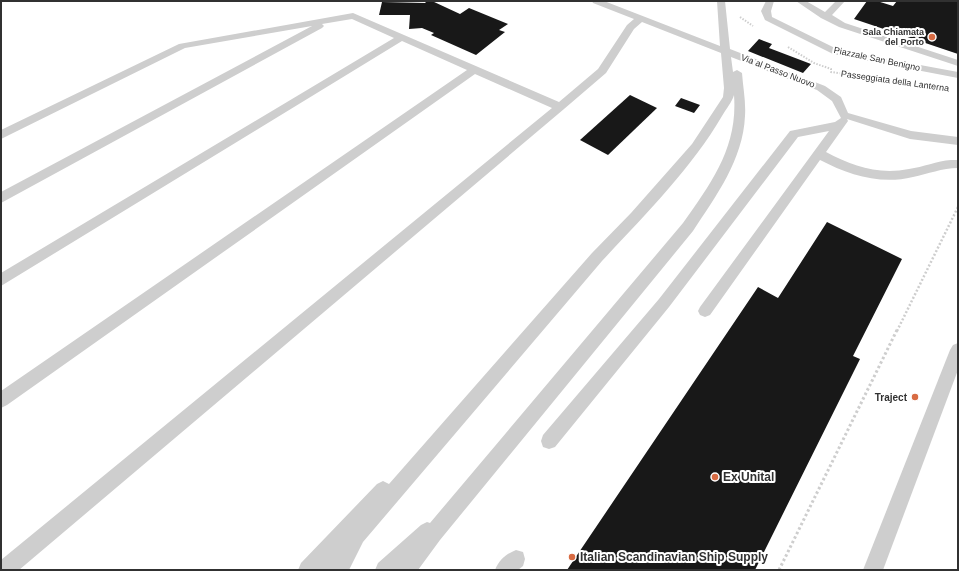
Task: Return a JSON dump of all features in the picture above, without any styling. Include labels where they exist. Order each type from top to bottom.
[{"type":"lane","name":"Via al Passo Nuovo","points":[[596,1],[821,88],[837,99],[842,120]]},
{"type":"lane","name":"Piazzale San Benigno","points":[[795,1],[802,2],[842,25],[958,63]]},
{"type":"lane","points":[[824,16],[831,12],[841,1]]},
{"type":"lane","name":"Piazzale San Benigno","points":[[771,3],[766,14],[773,21],[836,52],[958,75]]},
{"type":"lane","points":[[326,570],[597,257],[636,216],[696,147],[710,127],[728,96],[726,4]]},
{"type":"lane","points":[[406,570],[460,502],[688,227],[709,197],[724,170],[734,145],[739,123],[726,4]]},
{"type":"lane","points":[[1,135],[182,46],[353,16],[400,38],[560,107]]},
{"type":"lane","points":[[4,570],[602,71],[630,28],[641,18]]},
{"type":"lane","points":[[1,198],[330,20]]},
{"type":"lane","points":[[1,280],[400,38]]},
{"type":"lane","points":[[1,400],[474,70]]},
{"type":"lane","points":[[549,440],[664,303],[794,134],[842,120],[910,135],[956,141]]},
{"type":"lane","points":[[705,311],[842,120]]},
{"type":"lane","points":[[819,154],[845,168],[875,176],[891,177],[940,165],[958,164]]},
{"type":"lane","points":[[873,570],[958,350]]},
{"type":"lane","points":[[308,570],[394,478],[421,460]]},
{"type":"lane","points":[[385,570],[460,502]]},
{"type":"lane","points":[[339,570],[356,535]]},
{"type":"path","name":"Passeggiata della Lanterna","points":[[832,72],[914,84]]},
{"type":"path","points":[[779,570],[958,207]]},
{"type":"building","points":[[427,1],[432,1],[460,14],[469,8],[508,24],[499,30],[505,32],[476,55],[431,35],[434,33],[422,28],[409,29],[410,15],[379,15],[382,2],[425,3]]},
{"type":"building","name":"Sala Chiamata del Porto","points":[[867,1],[877,1],[893,6],[897,1],[958,1],[958,54],[854,19]]},
{"type":"building","points":[[759,39],[772,44],[769,48],[811,64],[803,73],[748,51]]},
{"type":"building","points":[[630,95],[657,108],[608,155],[580,140]]},
{"type":"building","points":[[681,98],[700,105],[694,113],[675,106]]},
{"type":"building","name":"Ex Unital","points":[[827,222],[902,259],[853,356],[860,359],[755,570],[567,570],[758,287],[778,298]]},
{"type":"place","name":"Sala Chiamata del Porto","points":[[932,37]]},
{"type":"place","name":"Traject","points":[[915,397]]},
{"type":"place","name":"Ex Unital","points":[[715,477]]},
{"type":"place","name":"Italian Scandinavian Ship Supply","points":[[572,557]]}]
